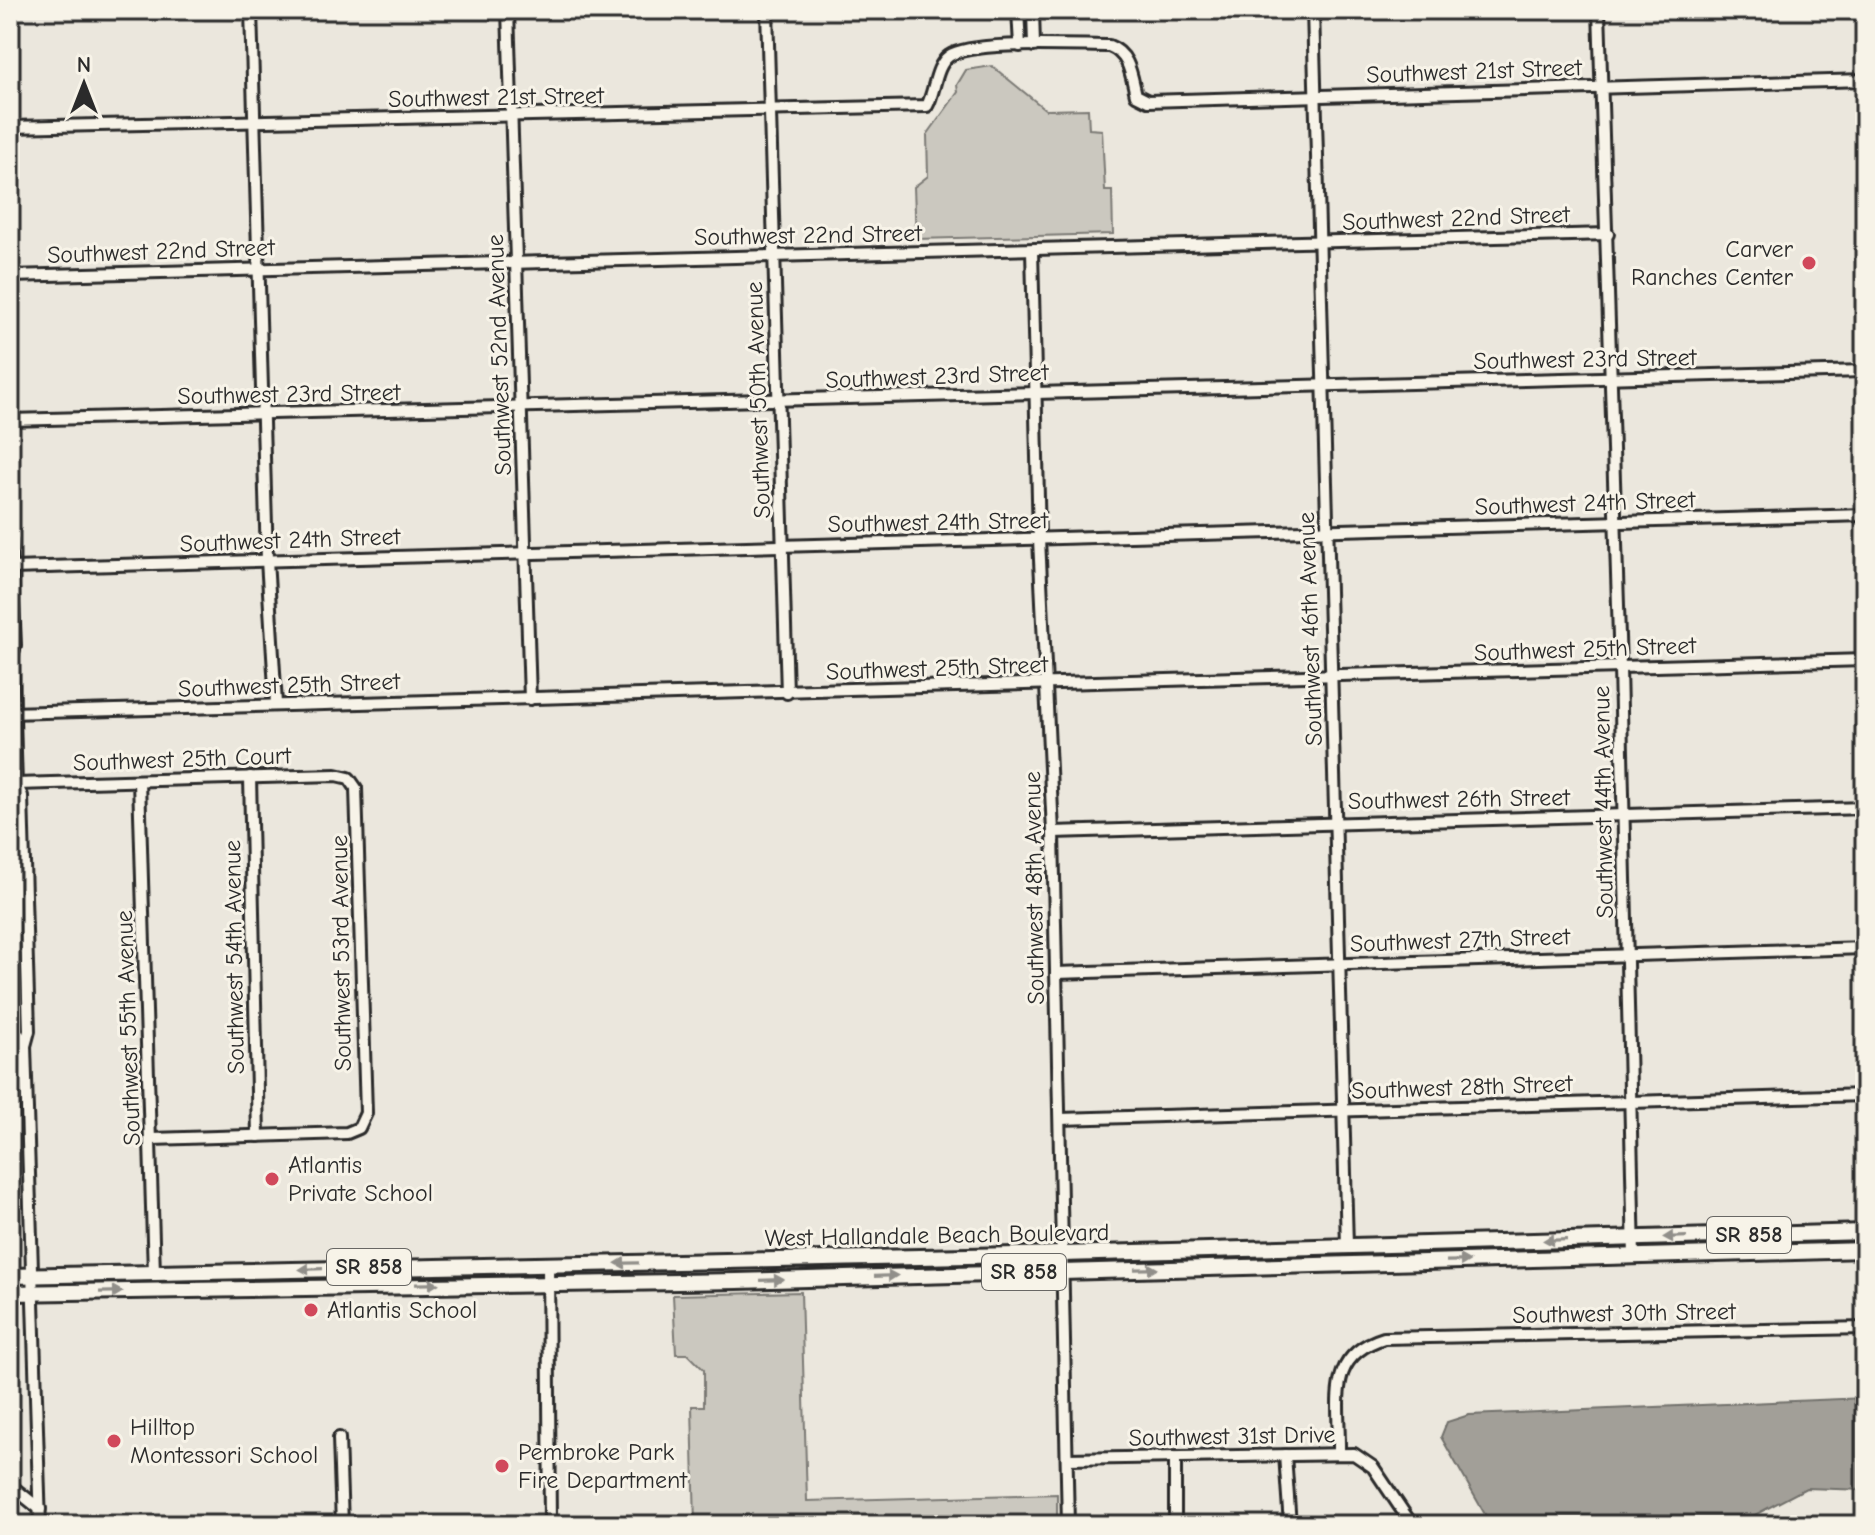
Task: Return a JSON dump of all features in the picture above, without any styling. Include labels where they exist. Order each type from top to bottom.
[{"type":"main road","name":"West Hallandale Beach Boulevard","points":[[10,1276],[1062,1254],[1865,1232]]},
{"type":"main road","points":[[1350,1264],[1365,1253],[1426,1252],[1441,1244]]},
{"type":"main road","points":[[1240,1267],[1260,1259],[1326,1257],[1347,1246]]},
{"type":"main road","name":"West Hallandale Beach Boulevard","points":[[10,1293],[737,1281],[1865,1250]]},
{"type":"main road","points":[[705,1262],[737,1281]]},
{"type":"street","points":[[251,10],[267,560],[276,704]]},
{"type":"street","name":"Southwest 52nd Avenue","points":[[508,10],[530,699]]},
{"type":"street","name":"Southwest 50th Avenue","points":[[767,10],[787,693]]},
{"type":"street","points":[[1018,10],[1020,46],[1034,46],[1033,10]]},
{"type":"street","name":"Southwest 46th Avenue","points":[[1313,10],[1347,1246]]},
{"type":"street","name":"Southwest 44th Avenue","points":[[1599,10],[1608,234],[1634,1257]]},
{"type":"street","name":"Southwest 21st Street","points":[[10,127],[511,118],[927,106],[940,67],[948,56],[967,49],[1020,46]]},
{"type":"street","name":"Southwest 21st Street","points":[[1034,46],[1109,46],[1119,50],[1127,59],[1136,95],[1148,101],[1865,80]]},
{"type":"street","name":"Southwest 22nd Street","points":[[10,276],[1608,234]]},
{"type":"street","name":"Southwest 48th Avenue","points":[[1032,250],[1039,539],[1049,685],[1068,1525]]},
{"type":"street","name":"Southwest 23rd Street","points":[[10,420],[1865,371]]},
{"type":"street","name":"Southwest 24th Street","points":[[12,568],[1865,515]]},
{"type":"street","points":[[10,541],[15,645],[11,655],[16,784],[22,796],[16,879],[29,1031],[25,1046],[40,1525]]},
{"type":"street","name":"Southwest 25th Street","points":[[13,713],[1865,660]]},
{"type":"street","name":"Southwest 25th Court","points":[[16,784],[336,775],[349,778]]},
{"type":"street","name":"Southwest 54th Avenue","points":[[250,777],[258,1136]]},
{"type":"street","name":"Southwest 53rd Avenue","points":[[258,1136],[347,1133],[359,1128],[366,1113],[357,797],[349,778]]},
{"type":"street","name":"Southwest 55th Avenue","points":[[139,781],[154,1273]]},
{"type":"street","name":"Southwest 26th Street","points":[[1053,832],[1335,821],[1865,808]]},
{"type":"street","name":"Southwest 27th Street","points":[[1056,973],[1865,948]]},
{"type":"street","points":[[10,1046],[25,1046]]},
{"type":"street","name":"Southwest 28th Street","points":[[1060,1119],[1865,1095]]},
{"type":"street","points":[[152,1139],[258,1136]]},
{"type":"street","points":[[548,1264],[550,1525]]},
{"type":"street","name":"Southwest 30th Street","points":[[1339,1453],[1341,1374],[1346,1360],[1367,1343],[1384,1338],[1865,1328]]},
{"type":"street","points":[[339,1438],[342,1525]]},
{"type":"street","name":"Southwest 31st Drive","points":[[1067,1459],[1354,1454],[1373,1467],[1412,1525]]},
{"type":"street","points":[[1285,1455],[1290,1525]]},
{"type":"street","points":[[1175,1459],[1175,1525]]},
{"type":"street","points":[[10,1485],[40,1509]]},
{"type":"shaded area","points":[[992,66],[1046,110],[1088,109],[1089,129],[1102,130],[1105,191],[1112,191],[1113,234],[916,239],[914,187],[928,176],[927,135],[958,92],[957,85],[966,70]]},
{"type":"shaded area","points":[[801,1292],[807,1501],[1057,1494],[1057,1525],[695,1525],[692,1406],[704,1406],[704,1370],[688,1354],[676,1354],[673,1295]]},
{"type":"shaded area","points":[[1865,1398],[1865,1490],[1806,1488],[1736,1525],[1491,1525],[1441,1437],[1447,1422],[1469,1415]]},
{"type":"place","name":"Carver Ranches Center","points":[[1809,263]]},
{"type":"place","name":"Atlantis Private School","points":[[272,1179]]},
{"type":"place","name":"Atlantis School","points":[[311,1310]]},
{"type":"place","name":"Hilltop Montessori School","points":[[114,1441]]},
{"type":"place","name":"Pembroke Park Fire Department","points":[[502,1466]]}]
